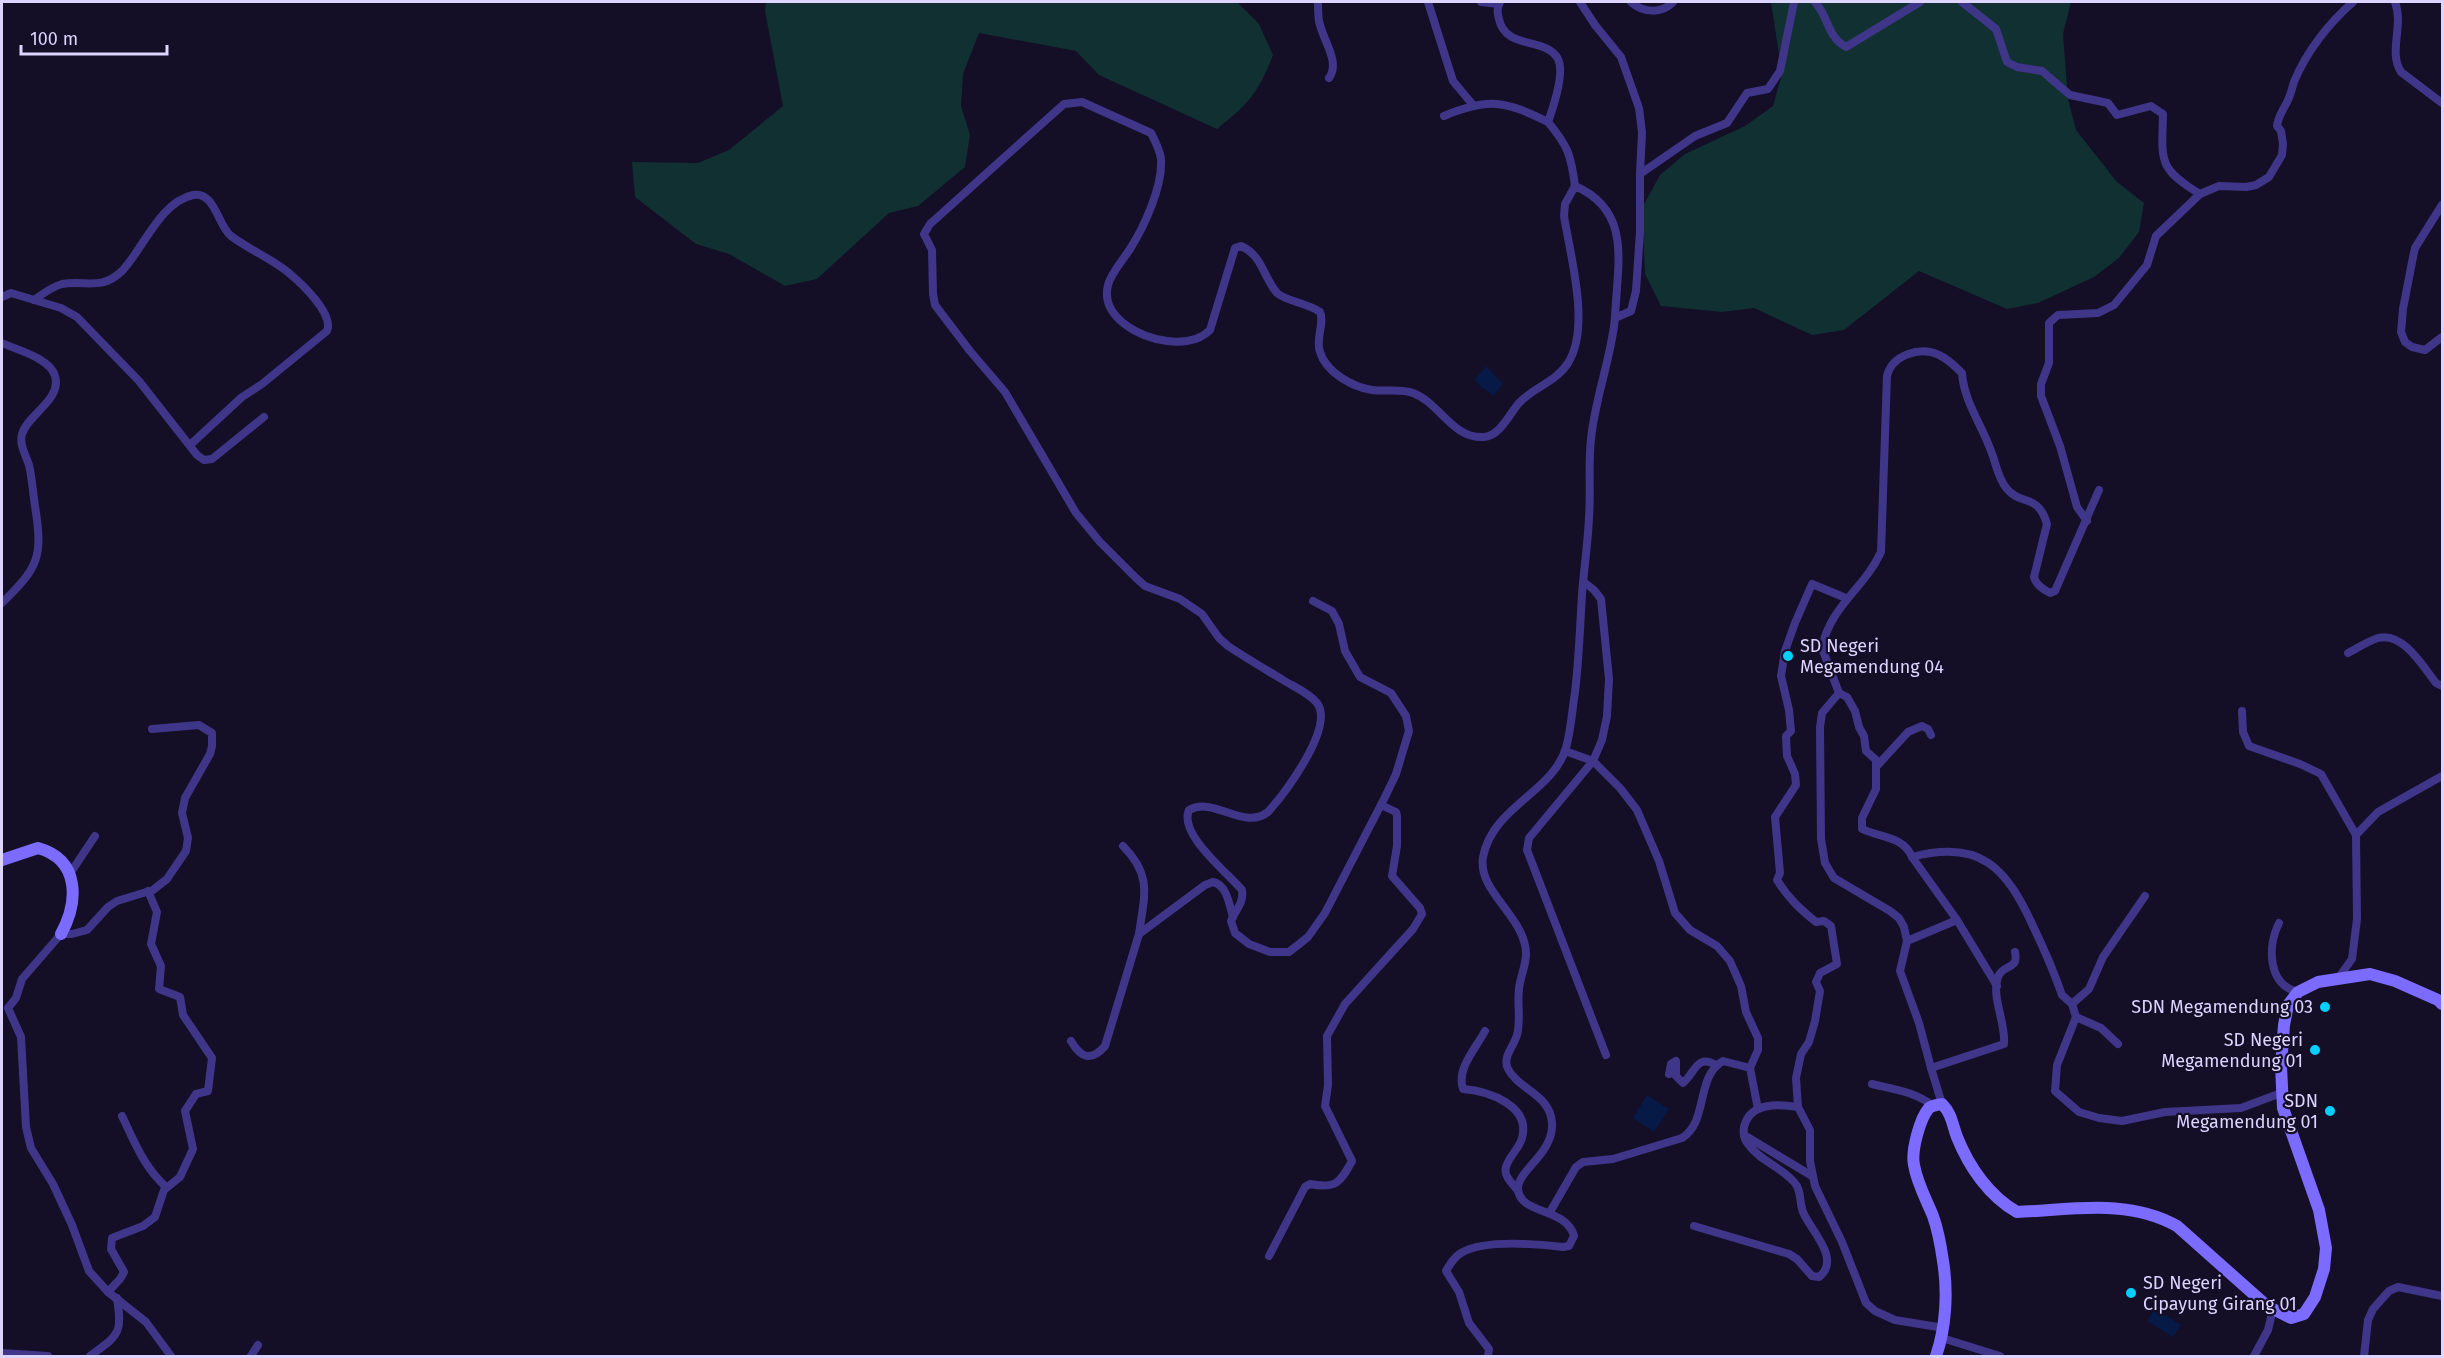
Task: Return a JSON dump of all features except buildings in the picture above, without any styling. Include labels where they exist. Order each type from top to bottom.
[{"type":"street","points":[[1318,2],[1318,20],[1334,63],[1334,72],[1329,78]]},
{"type":"street","points":[[1428,2],[1453,81],[1473,105]]},
{"type":"street","points":[[1481,2],[1500,3],[1499,22],[1505,31],[1520,41],[1549,50],[1558,59],[1559,71],[1555,103],[1548,122]]},
{"type":"street","points":[[1580,2],[1595,25],[1622,57],[1639,108],[1642,132],[1640,231],[1635,302],[1631,310],[1615,318]]},
{"type":"street","points":[[1631,2],[1643,9],[1655,10],[1667,8],[1673,2]]},
{"type":"street","points":[[1640,174],[1695,136],[1727,123],[1747,93],[1768,89],[1780,71],[1794,2]]},
{"type":"street","points":[[1815,2],[1822,9],[1836,42],[1846,47],[1920,2]]},
{"type":"street","points":[[1962,2],[1996,29],[2007,62],[2017,67],[2043,71],[2070,95],[2109,103],[2117,115],[2151,106],[2163,114],[2162,159],[2177,180],[2200,194]]},
{"type":"street","points":[[2087,521],[2077,507],[2060,446],[2041,396],[2041,384],[2049,363],[2049,323],[2058,315],[2098,313],[2114,305],[2147,265],[2156,237],[2200,194],[2219,186],[2256,185],[2269,177],[2282,155],[2283,144],[2277,120],[2289,98],[2294,81],[2308,54],[2353,2]]},
{"type":"street","points":[[2395,2],[2400,20],[2396,46],[2397,66],[2401,72],[2442,103]]},
{"type":"street","points":[[1313,602],[1332,611],[1339,624],[1345,651],[1360,677],[1391,693],[1406,716],[1409,731],[1396,774],[1325,913],[1308,937],[1289,952],[1270,952],[1249,944],[1235,933],[1231,926],[1233,916],[1239,909],[1243,897],[1242,890],[1202,849],[1191,831],[1187,815],[1189,810],[1198,806],[1211,807],[1236,816],[1264,815],[1273,807],[1310,751],[1319,729],[1321,710],[1303,691],[1228,646],[1219,638],[1202,614],[1180,599],[1145,586],[1100,542],[1076,513],[1005,392],[970,351],[935,304],[932,250],[924,234],[930,224],[998,165],[1049,116],[1064,104],[1082,102],[1151,133],[1161,159],[1157,188],[1149,211],[1132,246],[1109,282],[1108,303],[1122,322],[1135,331],[1168,341],[1193,340],[1203,336],[1210,330],[1235,249],[1241,246],[1251,251],[1262,264],[1278,293],[1284,298],[1313,307],[1320,312],[1322,321],[1319,348],[1323,361],[1335,372],[1351,383],[1371,390],[1414,393],[1460,432],[1485,437],[1494,433],[1531,392],[1559,374],[1573,353],[1577,332],[1578,289],[1564,216],[1566,204],[1575,186],[1572,166],[1564,142],[1548,122],[1508,104],[1473,105],[1444,116]]},
{"type":"street","points":[[1518,1191],[1519,1182],[1524,1173],[1545,1150],[1553,1126],[1552,1118],[1542,1099],[1516,1078],[1506,1066],[1518,1027],[1519,988],[1526,953],[1524,942],[1512,918],[1485,880],[1483,856],[1498,823],[1558,765],[1565,751],[1578,670],[1589,518],[1591,439],[1599,393],[1613,337],[1618,244],[1610,213],[1588,191],[1575,186]]},
{"type":"street","points":[[34,300],[61,284],[105,283],[122,270],[159,219],[179,201],[192,195],[200,195],[208,200],[230,235],[289,273],[319,303],[327,316],[329,324],[327,332],[262,384],[242,397],[190,446]]},
{"type":"street","points":[[2442,205],[2415,248],[2403,309],[2402,332],[2405,342],[2425,350],[2442,337]]},
{"type":"street","points":[[2,297],[11,293],[69,311],[85,324],[139,381],[200,458],[212,459],[264,417]]},
{"type":"street","points":[[2,343],[46,364],[52,370],[56,382],[49,400],[26,425],[21,437],[29,465],[40,549],[23,583],[2,603]]},
{"type":"street","points":[[1997,986],[1957,920],[1908,848],[1901,842],[1862,829],[1862,818],[1876,789],[1876,760],[1866,751],[1864,736],[1855,711],[1847,698],[1839,693],[1822,648],[1832,618],[1846,598],[1867,577],[1881,552],[1887,376],[1891,365],[1900,358],[1922,351],[1937,353],[1962,373],[1963,389],[2005,487],[2010,493],[2034,503],[2044,516],[2047,524],[2034,578],[2037,584],[2050,593],[2055,591],[2099,490]]},
{"type":"street","points":[[1584,582],[1600,597],[1609,679],[1602,740],[1593,761],[1534,831],[1527,850],[1606,1055]]},
{"type":"street","points":[[1846,598],[1812,584],[1785,651],[1781,676],[1791,731],[1786,736],[1786,756],[1795,774],[1796,784],[1775,818],[1780,873],[1777,880],[1786,896],[1799,908],[1816,922],[1824,921],[1831,926],[1837,963],[1820,973],[1816,982],[1820,991],[1815,1022],[1809,1041],[1801,1054],[1796,1078],[1798,1107],[1810,1130],[1812,1176],[1846,1251],[1866,1303],[1875,1311],[1895,1320],[1943,1333],[2000,1356]]},
{"type":"street","points":[[2348,653],[2380,638],[2392,638],[2409,650],[2436,683],[2442,686]]},
{"type":"street","points":[[1839,693],[1822,713],[1820,728],[1821,839],[1825,863],[1834,878],[1899,918],[1907,941],[1900,971],[1919,1023],[1931,1068],[1937,1105]]},
{"type":"street","points":[[2242,711],[2243,732],[2249,746],[2301,764],[2321,774],[2356,835],[2357,919],[2352,959],[2339,977]]},
{"type":"street","points":[[61,934],[87,930],[108,907],[117,901],[161,885],[186,851],[188,838],[182,806],[210,754],[212,733],[199,725],[152,729]]},
{"type":"street","points":[[1876,767],[1908,732],[1922,726],[1928,729],[1931,735]]},
{"type":"street","points":[[1565,751],[1593,761],[1620,788],[1637,810],[1659,861],[1675,913],[1690,930],[1717,946],[1730,961],[1741,986],[1746,1012],[1758,1038],[1758,1050],[1750,1068],[1758,1109]]},
{"type":"street","points":[[2356,835],[2378,812],[2442,776]]},
{"type":"street","points":[[1269,1256],[1305,1187],[1310,1184],[1327,1187],[1340,1181],[1352,1161],[1325,1106],[1328,1085],[1326,1046],[1329,1030],[1345,1004],[1413,929],[1422,914],[1420,908],[1392,876],[1397,846],[1397,816],[1396,812],[1381,805]]},
{"type":"street","points":[[69,875],[95,836]]},
{"type":"street","points":[[1071,1041],[1083,1055],[1091,1057],[1098,1054],[1105,1046],[1139,934],[1144,898],[1143,874],[1140,864],[1124,846]]},
{"type":"street","points":[[2,861],[39,848],[56,858],[69,875],[74,896],[61,934],[22,979],[16,998],[5,1009],[21,1037],[26,1128],[31,1148],[53,1184],[72,1225],[89,1271],[108,1292],[146,1322],[171,1356]]},
{"type":"street","points":[[1912,857],[1934,851],[1978,856],[2000,871],[2018,893],[2062,995],[2072,1004],[2076,1017],[2057,1065],[2055,1091],[2071,1107],[2086,1115],[2122,1121],[2165,1112],[2223,1111],[2241,1108],[2281,1093]]},
{"type":"street","points":[[1139,934],[1205,885],[1213,882],[1220,884],[1224,890],[1233,916]]},
{"type":"street","points":[[108,1292],[124,1272],[111,1249],[110,1240],[115,1235],[143,1226],[155,1217],[166,1187],[180,1177],[193,1149],[185,1110],[196,1094],[208,1091],[212,1058],[183,1015],[180,997],[159,989],[160,966],[151,944],[157,912],[148,891]]},
{"type":"street","points":[[2072,1004],[2089,989],[2103,957],[2145,896]]},
{"type":"street","points":[[1907,941],[1957,920]]},
{"type":"street","points":[[2279,923],[2272,940],[2272,958],[2276,977],[2287,989],[2298,992]]},
{"type":"street","points":[[1931,1068],[2004,1044],[1997,986],[2002,970],[2014,964],[2015,952]]},
{"type":"street","points":[[1872,1084],[1908,1093],[1950,1113],[1969,1163],[2005,1206],[2017,1212],[2064,1211],[2074,1208],[2132,1209],[2163,1218],[2177,1226],[2246,1289],[2273,1309],[2291,1318],[2304,1314],[2315,1297],[2324,1269],[2326,1248],[2319,1210],[2293,1142],[2283,1108],[2281,1093],[2284,1025],[2288,1005],[2298,992],[2318,982],[2370,974],[2395,981],[2438,1000],[2442,1004]]},
{"type":"street","points":[[2076,1017],[2101,1028],[2118,1044]]},
{"type":"street","points":[[1485,1030],[1462,1070],[1463,1089],[1481,1090],[1492,1095],[1505,1102],[1522,1119],[1524,1128],[1520,1146],[1506,1167],[1508,1179],[1527,1203],[1561,1218],[1572,1230],[1574,1236],[1569,1246],[1511,1243],[1471,1249],[1460,1253],[1451,1262],[1446,1271],[1460,1292],[1469,1323],[1490,1349],[1488,1356]]},
{"type":"street","points":[[1669,1074],[1673,1062],[1676,1061],[1676,1076],[1683,1083],[1700,1062],[1709,1061],[1716,1065]]},
{"type":"street","points":[[1550,1212],[1576,1167],[1583,1162],[1613,1160],[1682,1138],[1689,1133],[1695,1124],[1708,1077],[1716,1065],[1723,1061],[1730,1061],[1750,1068]]},
{"type":"street","points":[[1936,1356],[1943,1333],[1946,1294],[1944,1262],[1934,1218],[1918,1181],[1913,1162],[1920,1125],[1928,1110],[1937,1105]]},
{"type":"street","points":[[1694,1226],[1789,1254],[1797,1258],[1812,1276],[1819,1277],[1823,1273],[1827,1264],[1822,1244],[1805,1216],[1797,1185],[1748,1145],[1743,1135],[1747,1119],[1758,1109],[1769,1106],[1798,1107]]},
{"type":"street","points":[[123,1116],[143,1162],[166,1187]]},
{"type":"street","points":[[1743,1135],[1812,1176]]},
{"type":"street","points":[[2364,1356],[2368,1320],[2373,1309],[2389,1291],[2398,1287],[2442,1296]]},
{"type":"street","points":[[90,1356],[112,1339],[120,1328],[117,1298]]},
{"type":"street","points":[[2254,1356],[2268,1330],[2273,1309]]},
{"type":"street","points":[[251,1356],[258,1345]]},
{"type":"street","points":[[2,1353],[48,1356]]},
{"type":"green space","points":[[766,2],[1237,2],[1259,24],[1273,55],[1263,79],[1245,105],[1217,129],[1099,75],[1076,51],[979,33],[963,74],[961,106],[970,135],[965,167],[918,206],[889,213],[817,279],[785,286],[729,254],[696,244],[635,197],[632,162],[698,163],[729,150],[783,106],[765,11]]},
{"type":"green space","points":[[1771,2],[2071,2],[2063,34],[2068,99],[2076,130],[2117,182],[2144,203],[2139,232],[2119,258],[2094,277],[2038,303],[2007,309],[1919,271],[1844,330],[1812,335],[1754,308],[1722,312],[1661,306],[1645,274],[1642,208],[1660,175],[1685,154],[1745,126],[1773,106],[1782,74]]},
{"type":"water","points":[[1486,366],[1503,384],[1493,396],[1484,388],[1482,389],[1475,379]]},
{"type":"water","points":[[1647,1095],[1669,1109],[1654,1132],[1633,1118]]},
{"type":"water","points":[[2155,1309],[2181,1325],[2173,1337],[2147,1321]]},
{"type":"place","name":"SD Negeri Megamendung 04","points":[[1788,656]]},
{"type":"place","name":"SDN Megamendung 03","points":[[2325,1007]]},
{"type":"place","name":"SD Negeri Megamendung 01","points":[[2315,1050]]},
{"type":"place","name":"SDN Megamendung 01","points":[[2330,1111]]},
{"type":"place","name":"SD Negeri Cipayung Girang 01","points":[[2131,1293]]}]
